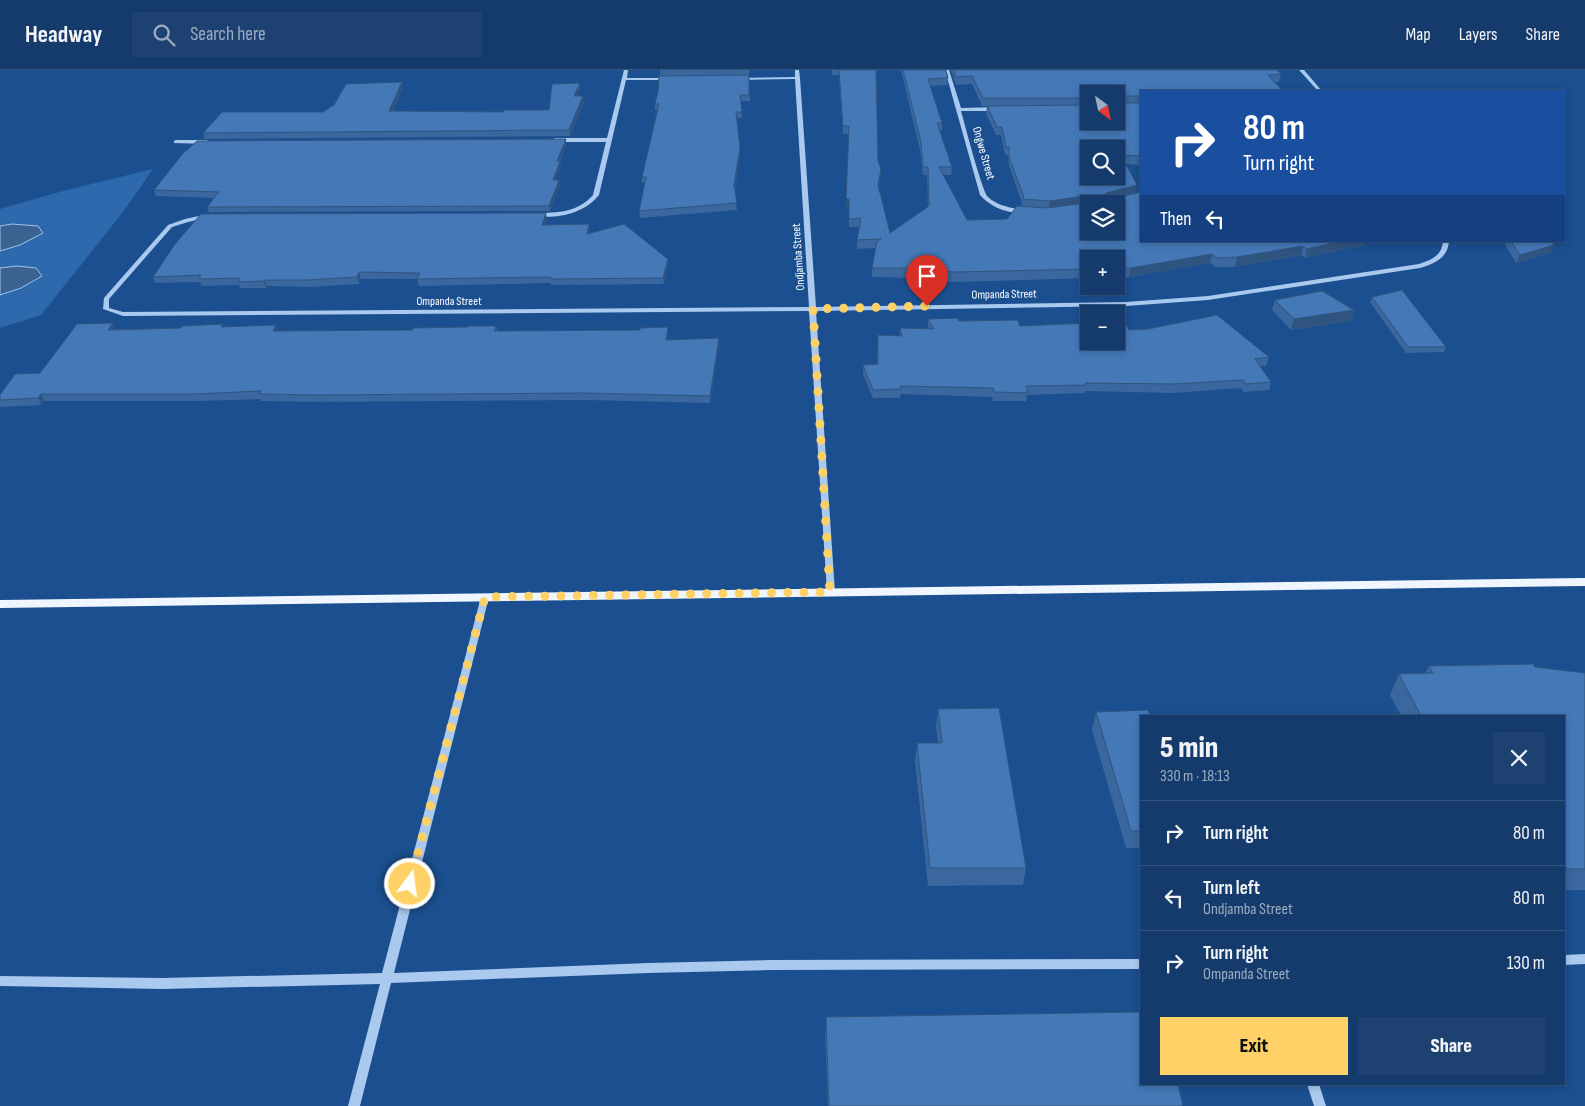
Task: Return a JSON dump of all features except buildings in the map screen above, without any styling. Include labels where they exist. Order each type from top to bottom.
[{"type":"main road","points":[[0,604],[1585,582]]},
{"type":"street","points":[[528,215],[557,215],[577,210],[590,203],[596,195],[626,70]]},
{"type":"street","name":"Ondjamba Street","points":[[798,70],[830,592]]},
{"type":"street","name":"Ongwe Street","points":[[947,70],[983,195],[988,200],[1008,209],[1032,212]]},
{"type":"street","points":[[1301,70],[1319,90]]},
{"type":"street","points":[[730,79],[798,78]]},
{"type":"street","points":[[624,79],[672,79]]},
{"type":"street","points":[[960,110],[1009,109]]},
{"type":"street","points":[[551,140],[610,140]]},
{"type":"street","points":[[176,142],[216,142]]},
{"type":"street","name":"Ompanda Street","points":[[212,216],[187,220],[170,226],[106,299],[106,309],[123,314],[133,314],[813,309],[1126,304],[1208,298],[1420,266],[1442,255],[1446,250],[1446,242]]},
{"type":"street","points":[[354,1106],[385,979],[485,597]]},
{"type":"street","points":[[1565,960],[1585,959]]},
{"type":"street","points":[[0,981],[133,984],[385,979],[651,968],[1140,964]]},
{"type":"street","points":[[1313,1085],[1320,1106]]},
{"type":"shaded area","points":[[153,169],[123,212],[41,315],[0,328],[0,209]]},
{"type":"shaded area","points":[[12,224],[38,226],[43,233],[20,245],[0,251],[0,226]]},
{"type":"shaded area","points":[[17,266],[36,268],[42,276],[21,288],[0,295],[0,268]]},
{"type":"route","points":[[410,884],[485,597],[830,592],[813,309],[927,306]]}]
